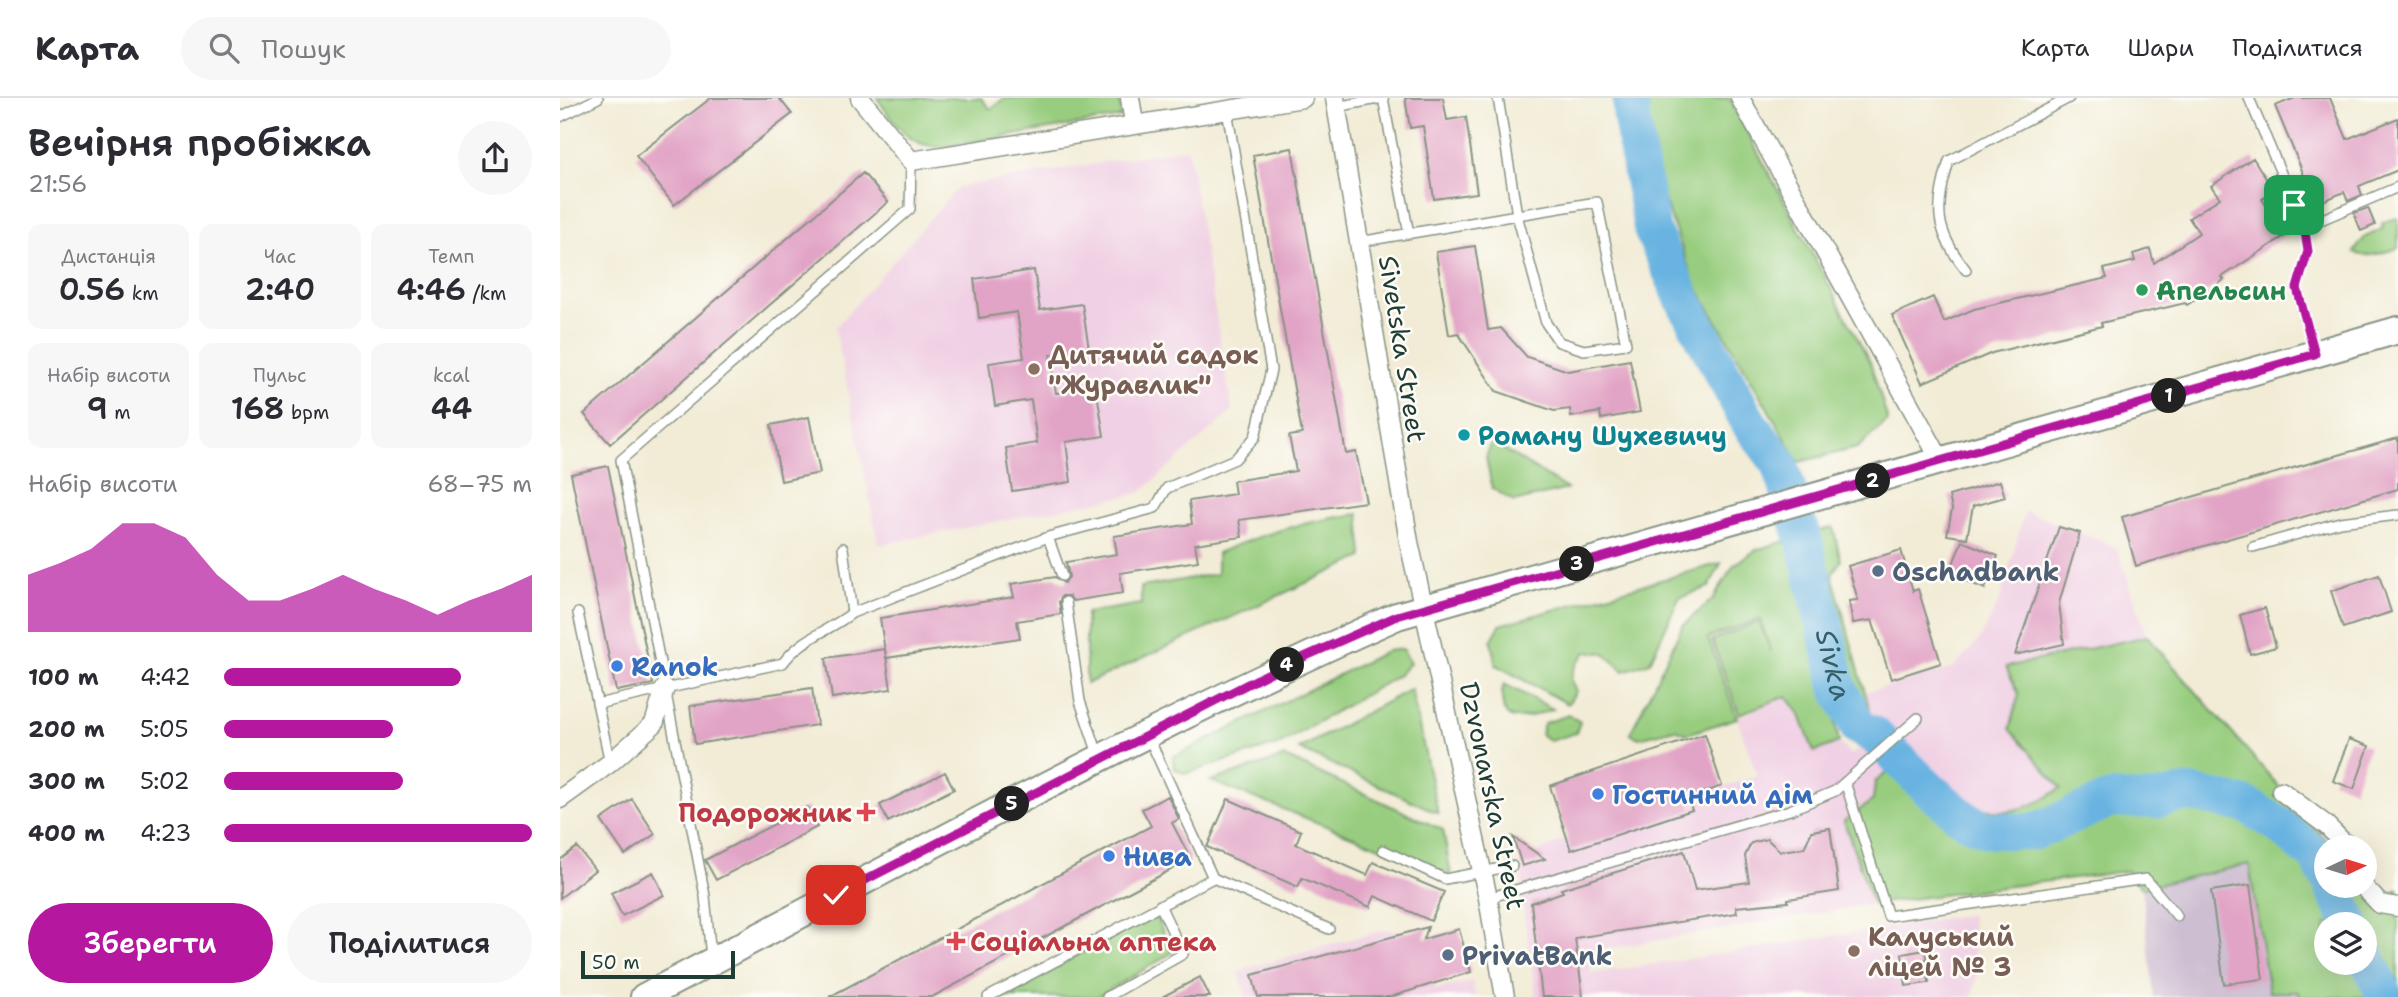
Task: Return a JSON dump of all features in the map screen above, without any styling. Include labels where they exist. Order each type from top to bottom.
[{"type":"main road","points":[[644,997],[1099,758],[1279,668],[1397,616],[2398,330]]},
{"type":"street","points":[[860,98],[911,161],[1134,123],[1303,98]]},
{"type":"street","points":[[1130,98],[1134,123]]},
{"type":"street","points":[[1740,98],[1941,461]]},
{"type":"street","name":"Sivetska Street","points":[[1336,102],[1409,542],[1425,608]]},
{"type":"street","name":"Dzvonarska Street","points":[[1425,608],[1489,898],[1505,997]]},
{"type":"street","points":[[560,799],[610,763],[654,724],[665,688]]},
{"type":"street","points":[[2281,792],[2336,835]]},
{"type":"street","points":[[2374,898],[2380,904],[2398,907]]},
{"type":"lane","points":[[560,117],[598,98]]},
{"type":"lane","points":[[1336,102],[1383,98],[1409,234]]},
{"type":"lane","points":[[1359,242],[1517,215],[1597,202],[1626,344],[1584,350],[1559,342],[1546,323],[1517,215],[1498,98]]},
{"type":"lane","points":[[1966,270],[1946,246],[1939,217],[1941,188],[1949,161],[2069,98]]},
{"type":"lane","points":[[2249,98],[2304,226],[2308,251],[2297,288],[2315,354]]},
{"type":"lane","points":[[597,704],[783,663],[795,646],[827,632],[852,613],[1048,537],[1155,508],[1167,488],[1235,459],[1255,437],[1271,370],[1227,110]]},
{"type":"lane","points":[[712,962],[705,897],[621,460],[910,209],[911,161]]},
{"type":"lane","points":[[2304,226],[2398,187]]},
{"type":"lane","points":[[2253,547],[2340,522],[2398,515]]},
{"type":"lane","points":[[1048,537],[1062,576]]},
{"type":"lane","points":[[843,548],[852,613]]},
{"type":"lane","points":[[1066,602],[1080,701],[1099,758]]},
{"type":"lane","points":[[578,613],[610,763]]},
{"type":"lane","points":[[1489,898],[1790,810],[1835,791],[1918,718]]},
{"type":"lane","points":[[1147,735],[1213,878],[1329,929]]},
{"type":"lane","points":[[1845,782],[1888,916],[2146,879],[2177,916]]},
{"type":"lane","points":[[1383,850],[1445,879],[1512,866]]},
{"type":"lane","points":[[988,997],[1213,878]]},
{"type":"lane","points":[[1107,997],[1183,954],[1160,905]]},
{"type":"shaded area","name":"Дитячий садок \"Журавлик\"","points":[[1188,148],[1232,411],[1140,493],[879,545],[835,328],[958,187]]},
{"type":"shaded area","points":[[2025,511],[2117,548],[2147,636],[2006,668],[2019,694],[2011,729],[2061,789],[2034,804],[1998,814],[1961,801],[1909,756],[1873,800],[1844,821],[1873,904],[1588,952],[1591,974],[1971,914],[1977,977],[1972,997],[1536,997],[1522,898],[1523,860],[1567,838],[1757,776],[1737,718],[1787,696],[1799,713],[1814,752],[1839,742],[1851,755],[1880,731],[1874,725],[1866,692],[1953,668],[1980,639],[2000,600]]},
{"type":"shaded area","points":[[2250,864],[2269,992],[2298,992],[2301,997],[2154,997],[2142,888]]},
{"type":"shaded area","points":[[1384,930],[1420,932],[1436,989],[1473,981],[1475,997],[1246,997],[1238,971]]},
{"type":"green space","points":[[877,98],[981,98],[990,109],[1005,98],[1119,98],[1122,117],[942,147],[911,139]]},
{"type":"green space","points":[[1644,98],[1729,98],[1870,362],[1888,421],[1857,448],[1799,462],[1694,282],[1664,199]]},
{"type":"green space","points":[[2398,218],[2398,248],[2370,255],[2354,252],[2365,237],[2382,229],[2383,222]]},
{"type":"green space","points":[[1492,442],[1567,489],[1514,502],[1492,488],[1486,457]]},
{"type":"green space","points":[[1359,514],[1363,557],[1086,684],[1086,613],[1141,604],[1141,587],[1217,574],[1217,553],[1252,539],[1286,528]]},
{"type":"green space","points":[[1833,527],[1841,561],[1832,574],[1874,725],[1835,723],[1839,742],[1814,752],[1799,713],[1787,696],[1739,714],[1712,640],[1759,622],[1771,652],[1760,619],[1708,638],[1737,718],[1687,734],[1675,729],[1639,738],[1630,734],[1683,625],[1713,599],[1734,565],[1756,550]]},
{"type":"green space","points":[[1721,563],[1709,587],[1679,598],[1650,662],[1624,671],[1604,653],[1586,652],[1573,670],[1572,680],[1576,691],[1568,704],[1496,665],[1491,641],[1500,625]]},
{"type":"green space","points":[[2147,636],[2321,835],[2314,835],[2314,898],[2377,897],[2381,901],[2398,889],[2398,997],[2301,997],[2298,992],[2269,992],[2249,864],[2142,888],[2127,871],[1873,904],[1844,821],[1873,800],[1875,782],[1909,756],[1962,799],[1997,811],[2016,810],[2061,788],[2010,729],[2019,694],[2006,667]]},
{"type":"green space","points":[[1403,649],[1410,663],[1399,675],[1280,744],[1185,774],[1174,768],[1173,757],[1387,651]]},
{"type":"green space","points":[[1504,684],[1553,709],[1524,718],[1511,717],[1503,706]]},
{"type":"green space","points":[[1411,689],[1438,813],[1299,749]]},
{"type":"green space","points":[[1569,715],[1580,722],[1576,733],[1550,741],[1541,734],[1544,723]]},
{"type":"green space","points":[[1285,757],[1443,830],[1451,875],[1211,781]]},
{"type":"green space","points":[[1155,914],[1172,953],[1097,997],[999,997]]},
{"type":"building","points":[[711,98],[779,98],[792,114],[674,205],[636,156]]},
{"type":"building","points":[[1405,98],[1443,98],[1447,120],[1466,117],[1477,193],[1434,199],[1423,126],[1410,128]]},
{"type":"building","points":[[2295,98],[2330,98],[2347,139],[2398,118],[2398,170],[2359,186],[2362,195],[2348,201],[2344,192],[2316,204],[2275,106]]},
{"type":"building","points":[[1292,148],[1346,454],[1356,452],[1366,502],[1239,520],[1242,537],[1195,544],[1198,561],[1120,573],[1123,593],[1073,601],[1069,596],[1062,596],[1059,602],[1061,614],[1017,621],[1020,638],[886,658],[880,618],[1014,597],[1011,584],[1055,577],[1064,583],[1069,577],[1066,562],[1117,554],[1114,536],[1192,524],[1189,501],[1235,494],[1233,481],[1296,471],[1289,436],[1302,434],[1253,155]]},
{"type":"building","points":[[2253,158],[2274,191],[2262,199],[2286,235],[2222,277],[2224,280],[2187,305],[2185,303],[2101,323],[2102,326],[1992,353],[1922,383],[1892,315],[1933,297],[1944,322],[1974,309],[2107,278],[2104,269],[2135,261],[2133,254],[2150,249],[2154,263],[2199,233],[2189,218],[2220,198],[2211,186]]},
{"type":"building","points":[[863,173],[888,202],[610,444],[584,414]]},
{"type":"building","points":[[2368,208],[2375,225],[2361,231],[2354,213]]},
{"type":"building","points":[[1475,246],[1488,330],[1501,328],[1527,357],[1568,371],[1630,360],[1640,412],[1601,419],[1600,412],[1571,417],[1570,409],[1554,411],[1496,391],[1458,333],[1449,335],[1436,252]]},
{"type":"building","points":[[1034,270],[1040,310],[1082,304],[1089,349],[1050,355],[1056,393],[1096,387],[1104,436],[1066,442],[1071,482],[1012,491],[1006,448],[1037,443],[1031,400],[995,406],[989,363],[1024,358],[1017,312],[979,318],[974,279]]},
{"type":"building","points":[[809,417],[820,473],[781,481],[771,425]]},
{"type":"building","points":[[2398,438],[2398,489],[2136,566],[2122,517]]},
{"type":"building","points":[[608,466],[653,684],[616,691],[571,474]]},
{"type":"building","points":[[2000,481],[2005,497],[1973,506],[1967,538],[1947,535],[1952,509],[1949,496]]},
{"type":"building","points":[[2059,527],[2080,533],[2059,603],[2064,644],[2015,655]]},
{"type":"building","points":[[1962,541],[1998,556],[1985,589],[1949,574]]},
{"type":"building","points":[[1901,550],[1913,591],[1918,589],[1941,663],[1891,679],[1872,620],[1853,623],[1849,601],[1858,600],[1848,566]]},
{"type":"building","points":[[2379,575],[2391,612],[2343,628],[2331,591]]},
{"type":"building","points":[[2265,608],[2276,647],[2250,654],[2240,615]]},
{"type":"building","points":[[885,649],[891,689],[832,698],[826,658]]},
{"type":"building","points":[[812,688],[817,725],[695,744],[690,706]]},
{"type":"building","points":[[1705,734],[1722,786],[1688,798],[1692,810],[1571,850],[1550,786]]},
{"type":"building","points":[[2349,739],[2369,746],[2354,789],[2333,781]]},
{"type":"building","points":[[945,772],[954,789],[888,822],[880,805]]},
{"type":"building","points":[[1168,796],[1179,819],[1172,823],[1191,859],[932,997],[829,997],[1151,826],[1142,809]]},
{"type":"building","points":[[632,799],[655,834],[625,855],[601,820]]},
{"type":"building","points":[[1228,799],[1301,831],[1296,844],[1367,875],[1373,862],[1444,892],[1431,921],[1375,896],[1370,907],[1302,878],[1298,887],[1207,847]]},
{"type":"building","points":[[807,807],[817,827],[716,880],[705,860]]},
{"type":"building","points":[[1830,828],[1839,891],[1788,899],[1788,902],[1736,907],[1737,913],[1575,938],[1583,997],[1542,997],[1531,903],[1563,892],[1561,889],[1684,851],[1695,890],[1749,882],[1745,856],[1751,843],[1767,839],[1780,851],[1804,848],[1812,831]]},
{"type":"building","points":[[1513,837],[1545,859],[1522,866]]},
{"type":"building","points":[[577,847],[595,870],[560,898],[560,860]]},
{"type":"building","points":[[653,872],[664,895],[622,916],[611,893]]},
{"type":"building","points":[[2250,885],[2263,979],[2224,984],[2211,891]]},
{"type":"building","points":[[1428,927],[1424,939],[1459,929],[1471,972],[1390,997],[1258,997],[1252,975]]},
{"type":"building","points":[[1925,950],[1929,983],[1906,986],[1902,954]]},
{"type":"building","points":[[1200,977],[1210,997],[1162,997]]},
{"type":"waterway","name":"Sivka","points":[[1631,98],[1631,116],[1652,230],[1684,301],[1749,423],[1780,464],[1805,544],[1839,688],[1858,727],[1874,735],[1930,790],[1966,820],[1988,830],[2034,832],[2109,800],[2155,800],[2188,793],[2246,805],[2279,825],[2314,854]]},
{"type":"waterway","name":"Sivka","points":[[2338,898],[2345,912]]},
{"type":"waterway","name":"Sivka","points":[[2375,975],[2385,997]]},
{"type":"place","name":"Апельсин","points":[[2142,290]]},
{"type":"place","name":"Дитячий садок \"Журавлик\"","points":[[1034,369]]},
{"type":"place","name":"Роману Шухевичу","points":[[1464,435]]},
{"type":"place","name":"Oschadbank","points":[[1878,571]]},
{"type":"place","name":"Ranok","points":[[617,666]]},
{"type":"place","name":"Гостинний дім","points":[[1598,794]]},
{"type":"place","name":"Подорожник","points":[[866,812]]},
{"type":"place","name":"Нива","points":[[1109,856]]},
{"type":"place","name":"Соціальна аптека","points":[[956,941]]},
{"type":"place","name":"Калуський ліцей № 3","points":[[1854,951]]},
{"type":"place","name":"PrivatBank","points":[[1448,955]]},
{"type":"route","points":[[836,895],[1279,668],[1397,616],[2315,354],[2297,288],[2308,251],[2304,226],[2294,205]]}]
